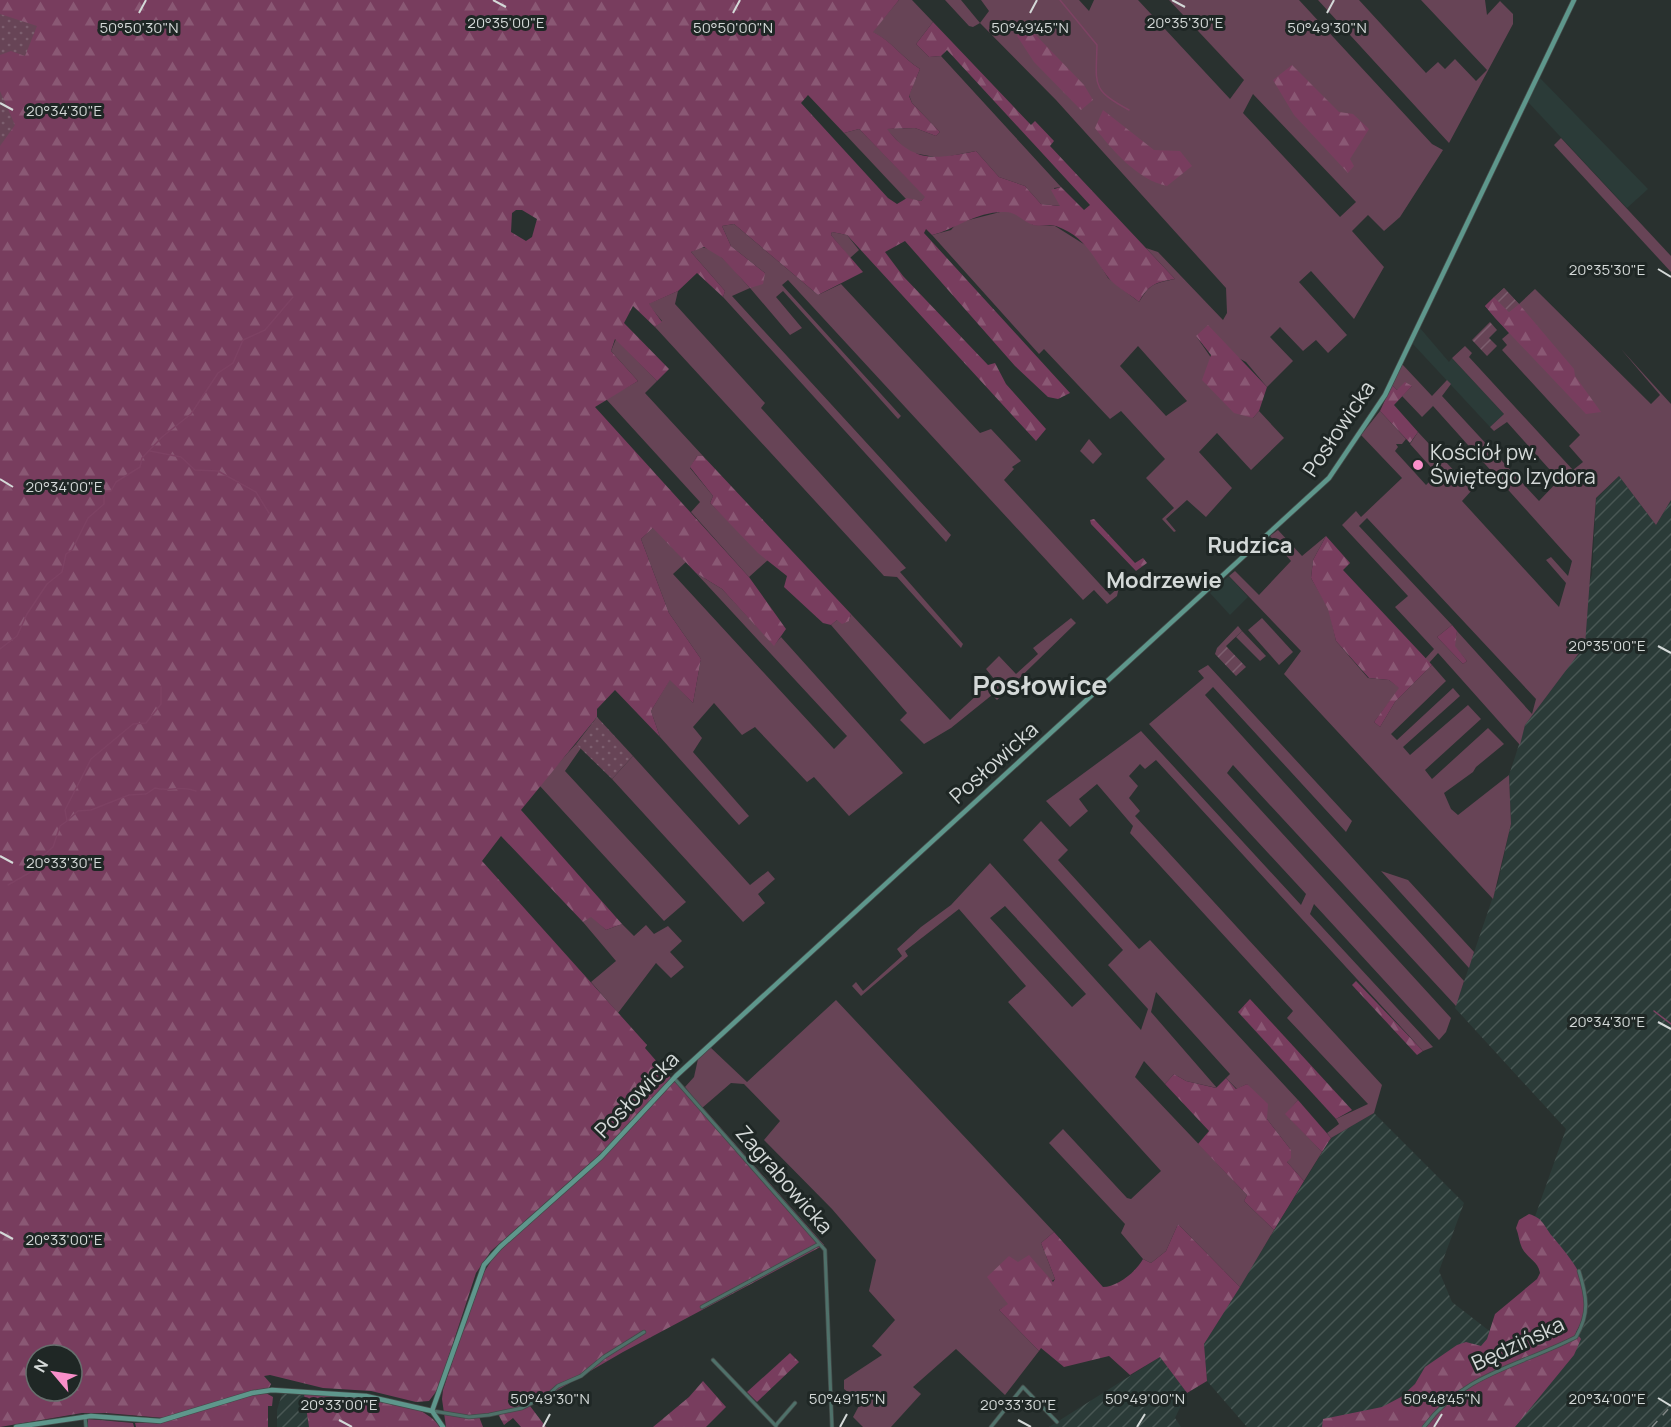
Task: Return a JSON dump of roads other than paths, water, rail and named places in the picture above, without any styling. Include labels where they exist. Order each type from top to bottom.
[{"type":"street","name":"Posłowicka","points":[[432,1411],[484,1265],[500,1247],[601,1157],[674,1078],[1324,483],[1385,395],[1575,0]]},
{"type":"street","name":"Zagrabowicka","points":[[674,1078],[825,1250],[832,1427]]},
{"type":"street","points":[[702,1307],[819,1244]]},
{"type":"street","name":"Będzińska","points":[[1424,1427],[1450,1397],[1480,1377],[1576,1337],[1587,1311],[1587,1299],[1579,1271]]},
{"type":"street","points":[[16,1427],[85,1416],[160,1421],[252,1393],[272,1390],[366,1396],[469,1417],[489,1415],[522,1408],[548,1395],[558,1386],[581,1377],[604,1357],[644,1332]]},
{"type":"street","points":[[713,1360],[775,1426],[795,1403]]},
{"type":"street","points":[[991,1427],[1023,1387],[1057,1422]]},
{"type":"street","points":[[432,1411],[443,1427]]},
{"type":"street","points":[[85,1416],[86,1427]]},
{"type":"waterway","points":[[1060,0],[1097,45],[1098,85],[1108,97],[1129,110]]},
{"type":"waterway","points":[[0,649],[17,636],[27,614],[47,584],[62,572],[66,554],[72,550],[88,518],[104,504],[104,492],[111,491],[116,482],[140,467],[142,458],[162,437],[191,414],[218,373],[233,363],[243,340],[265,330],[293,297]]},
{"type":"waterway","points":[[150,451],[181,457],[195,470],[218,471],[256,492],[269,513]]},
{"type":"waterway","points":[[8,885],[36,869],[43,856],[53,847],[60,826],[67,821],[65,810],[91,759],[133,724],[146,723],[161,704],[161,687]]},
{"type":"waterway","points":[[68,820],[78,811],[91,810],[129,795],[146,794],[155,788],[196,791]]},
{"type":"waterway","points":[[1654,1011],[1671,1024]]},
{"type":"railway","points":[[1652,1427],[1671,1406]]},
{"type":"place","name":"Kościół pw. Świętego Izydora","points":[[1418,465]]},
{"type":"district","name":"Rudzica","points":[[1250,545]]},
{"type":"district","name":"Modrzewie","points":[[1164,580]]},
{"type":"district","name":"Posłowice","points":[[1040,686]]}]
